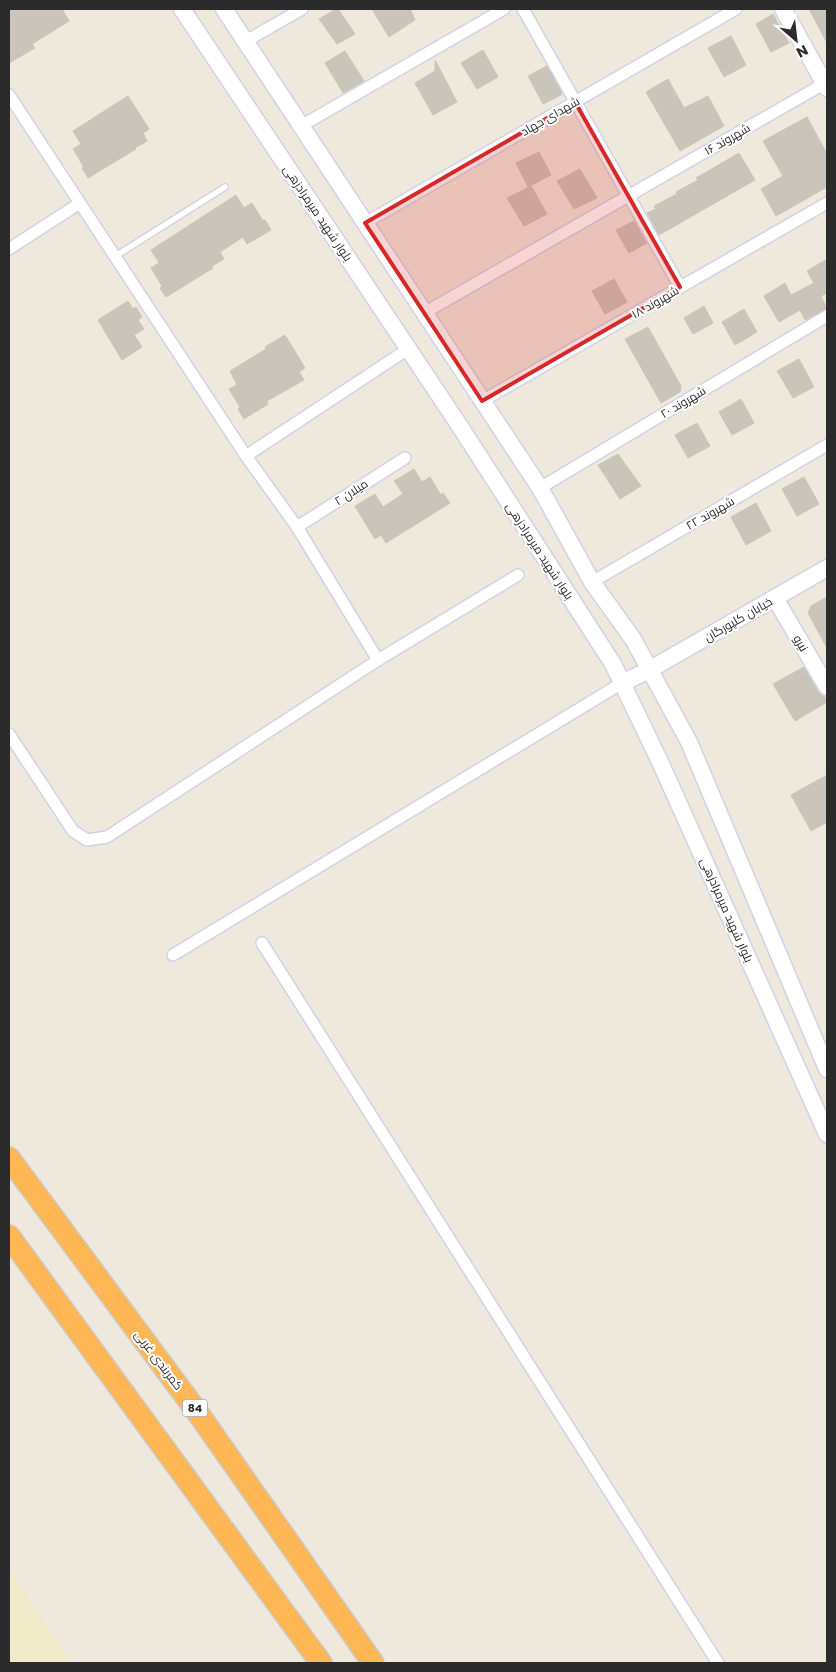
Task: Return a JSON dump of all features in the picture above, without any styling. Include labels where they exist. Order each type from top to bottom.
[{"type":"highway","name":"کمربندی غربی","points":[[9,1158],[198,1413],[373,1663]]},
{"type":"highway","points":[[9,1236],[321,1663]]},
{"type":"main road","name":"بلوار شهید میرمرادزهی","points":[[182,9],[461,428],[613,664],[665,772],[827,1134]]},
{"type":"main road","points":[[224,9],[540,488],[592,582],[633,639],[689,742],[827,1069]]},
{"type":"main road","points":[[783,9],[826,84]]},
{"type":"main road","name":"خیابان کلپورگان","points":[[622,684],[827,568]]},
{"type":"main road","name":"نیرو","points":[[775,598],[826,680]]},
{"type":"street","points":[[246,41],[302,9]]},
{"type":"street","points":[[301,126],[504,9]]},
{"type":"street","points":[[524,9],[680,287]]},
{"type":"street","name":"شهدای جهاد","points":[[365,223],[736,9]]},
{"type":"street","name":"شهروند ۱۶","points":[[424,313],[826,84]]},
{"type":"street","points":[[9,95],[114,258],[246,456],[297,527],[378,660]]},
{"type":"street","points":[[9,249],[80,203]]},
{"type":"street","name":"شهروند ۱۸","points":[[482,400],[827,203]]},
{"type":"street","name":"شهروند ۲۰","points":[[540,488],[827,316]]},
{"type":"street","points":[[246,456],[408,349]]},
{"type":"street","name":"شهروند ۲۲","points":[[592,582],[827,445]]},
{"type":"street","name":"میلان ۲","points":[[297,527],[405,458]]},
{"type":"street","points":[[9,734],[73,831],[87,840],[108,837],[378,660],[518,575]]},
{"type":"street","points":[[173,955],[622,684]]},
{"type":"street","points":[[262,943],[718,1663]]},
{"type":"lane","points":[[114,258],[225,186]]},
{"type":"highlighted area","points":[[575,102],[680,287],[482,401],[365,223]]},
{"type":"shaded area","points":[[9,1569],[72,1663],[9,1663]]},
{"type":"building","points":[[9,9],[62,9],[69,21],[32,44],[35,48],[9,63]]},
{"type":"building","points":[[338,9],[355,34],[337,44],[319,19]]},
{"type":"building","points":[[372,9],[410,9],[415,20],[389,37]]},
{"type":"building","points":[[809,9],[827,9],[827,43]]},
{"type":"building","points":[[773,14],[789,43],[771,52],[756,24]]},
{"type":"building","points":[[731,36],[746,65],[724,77],[708,48]]},
{"type":"building","points":[[483,50],[498,77],[477,89],[461,63]]},
{"type":"building","points":[[345,51],[364,81],[343,93],[325,63]]},
{"type":"building","points":[[435,60],[457,102],[433,115],[415,83],[435,71]]},
{"type":"building","points":[[547,66],[562,92],[561,95],[543,104],[528,76]]},
{"type":"building","points":[[668,79],[684,108],[708,96],[724,126],[680,151],[646,92]]},
{"type":"building","points":[[128,96],[149,129],[143,133],[147,141],[88,178],[82,168],[84,167],[73,149],[81,144],[73,131]]},
{"type":"building","points":[[807,117],[827,154],[827,187],[776,216],[761,189],[783,176],[763,141]]},
{"type":"building","points":[[539,152],[551,175],[528,187],[516,163]]},
{"type":"building","points":[[739,153],[755,180],[659,235],[647,213],[656,209],[654,206],[698,180],[696,178]]},
{"type":"building","points":[[580,169],[597,198],[574,209],[557,181]]},
{"type":"building","points":[[531,186],[547,214],[524,226],[507,198]]},
{"type":"building","points":[[236,195],[244,208],[252,203],[271,230],[247,244],[243,237],[220,252],[224,259],[212,266],[213,268],[166,297],[160,288],[162,286],[151,268],[159,263],[151,250]]},
{"type":"building","points":[[634,221],[647,243],[629,253],[616,230]]},
{"type":"building","points":[[827,259],[827,293],[821,296],[827,309],[805,320],[800,310],[779,322],[764,296],[785,283],[791,295],[814,283],[807,271]]},
{"type":"building","points":[[614,279],[627,302],[605,314],[592,291]]},
{"type":"building","points":[[128,301],[133,309],[136,307],[142,317],[138,320],[144,329],[134,335],[142,347],[122,360],[98,320]]},
{"type":"building","points":[[704,306],[713,323],[693,334],[684,318]]},
{"type":"building","points":[[744,309],[757,332],[735,345],[722,322]]},
{"type":"building","points":[[648,327],[681,386],[680,392],[661,403],[625,339]]},
{"type":"building","points":[[285,335],[305,368],[299,372],[304,380],[267,401],[268,404],[244,419],[238,409],[240,407],[229,389],[237,385],[230,371]]},
{"type":"building","points":[[799,359],[814,387],[793,398],[777,371]]},
{"type":"building","points":[[741,399],[754,423],[732,435],[719,412]]},
{"type":"building","points":[[697,423],[710,446],[688,458],[675,435]]},
{"type":"building","points":[[618,454],[641,486],[620,499],[598,465]]},
{"type":"building","points":[[414,469],[422,482],[430,477],[441,495],[443,493],[450,503],[386,543],[381,535],[375,539],[355,506],[375,494],[383,507],[403,494],[394,481]]},
{"type":"building","points":[[804,477],[819,504],[797,516],[782,489]]},
{"type":"building","points":[[756,503],[771,531],[746,545],[731,517]]},
{"type":"building","points":[[827,597],[827,648],[808,613],[811,606]]},
{"type":"building","points":[[804,667],[818,692],[824,696],[827,702],[795,721],[773,684]]},
{"type":"building","points":[[827,775],[827,822],[811,831],[791,795]]}]
